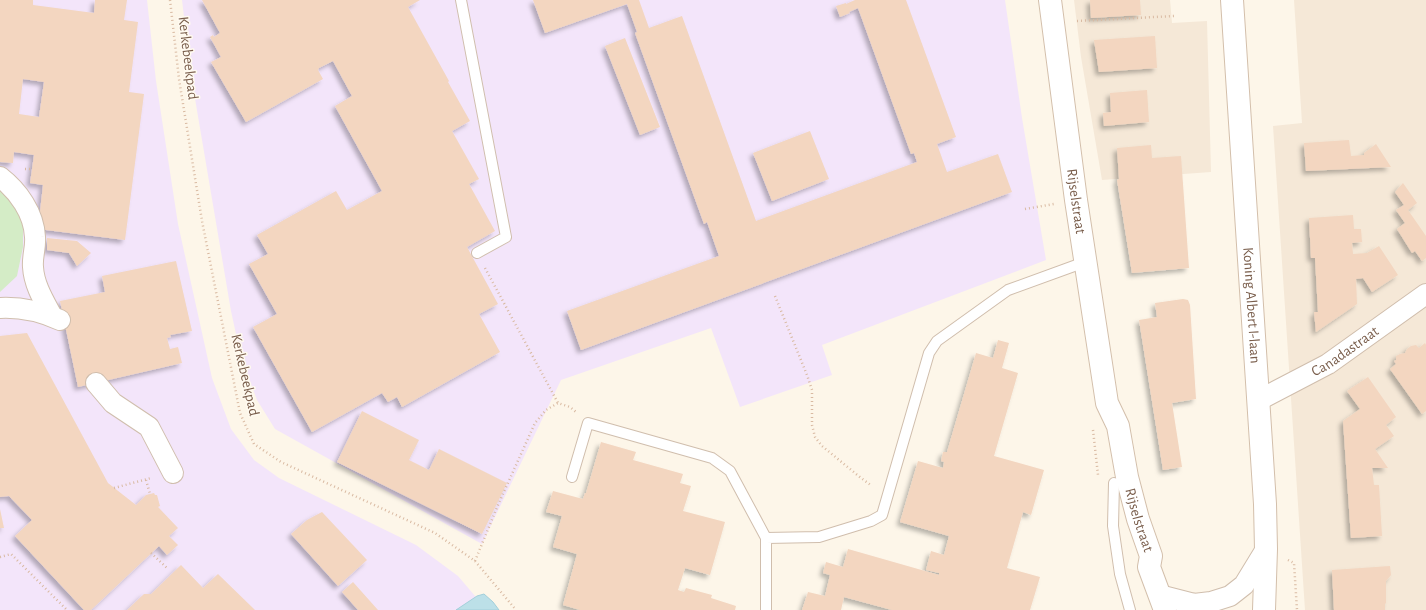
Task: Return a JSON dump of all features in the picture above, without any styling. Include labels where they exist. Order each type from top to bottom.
[{"type":"street","name":"Rijselstraat","points":[[1050,0],[1076,200],[1107,402],[1104,428],[1114,483],[1126,522],[1140,560],[1149,567]]},
{"type":"street","name":"Koning Albert I-laan","points":[[1232,0],[1266,504],[1264,610]]},
{"type":"street","points":[[0,177],[7,183],[26,206],[34,224],[36,237],[33,267],[36,284],[58,318],[13,307],[0,308]]},
{"type":"street","name":"Canadastraat","points":[[1258,400],[1328,364],[1426,294]]},
{"type":"street","points":[[96,383],[113,403],[149,427],[173,473]]},
{"type":"street","name":"Rijselstraat","points":[[1107,402],[1118,426],[1127,477],[1138,519],[1151,556],[1149,567],[1162,602]]},
{"type":"street","points":[[1162,602],[1194,604],[1211,602],[1230,596],[1244,585],[1266,549]]},
{"type":"lane","points":[[461,0],[506,237],[477,253]]},
{"type":"lane","points":[[766,538],[818,537],[871,521],[882,514],[929,353],[937,341],[1008,290],[1085,262]]},
{"type":"lane","points":[[572,477],[588,423],[712,458],[730,471],[766,538],[766,610]]},
{"type":"lane","name":"Rijselstraat","points":[[1114,483],[1113,526],[1120,574],[1130,610]]},
{"type":"path","name":"Kerkebeekpad","points":[[170,0],[179,79],[202,221],[240,413],[254,444],[281,462],[435,533],[475,561],[516,610]]},
{"type":"path","points":[[1052,23],[1174,16]]},
{"type":"path","points":[[1025,209],[1076,200]]},
{"type":"path","points":[[477,253],[558,403],[570,407],[588,423]]},
{"type":"path","points":[[775,296],[812,390],[812,425],[815,437],[822,446],[861,478],[888,496]]},
{"type":"path","points":[[475,561],[498,505],[535,423],[546,410],[558,403]]},
{"type":"path","points":[[114,488],[173,473]]},
{"type":"path","points":[[146,480],[150,494]]},
{"type":"path","points":[[151,553],[167,568]]},
{"type":"path","points":[[0,558],[11,554],[67,610]]},
{"type":"path","points":[[1294,563],[1296,610]]},
{"type":"shaded area","points":[[0,0],[147,0],[156,81],[178,224],[212,378],[231,429],[254,460],[279,478],[416,545],[458,576],[487,610],[0,610]]},
{"type":"shaded area","points":[[182,0],[1005,0],[1022,118],[1046,260],[822,345],[832,375],[740,407],[711,328],[561,380],[482,544],[275,429],[257,400],[241,357],[231,311],[191,75]]},
{"type":"shaded area","points":[[1074,0],[1170,0],[1172,23],[1207,21],[1211,172],[1102,180],[1081,57]]},
{"type":"shaded area","points":[[1294,0],[1426,0],[1426,610],[1305,610],[1273,126],[1302,123]]},
{"type":"green space","points":[[0,186],[10,196],[23,223],[23,247],[17,276],[0,292]]},
{"type":"water","points":[[484,594],[499,610],[456,610],[477,596]]},
{"type":"building","points":[[0,0],[33,0],[33,5],[94,13],[95,0],[127,0],[124,20],[138,22],[129,92],[144,94],[125,240],[38,229],[43,185],[30,183],[34,155],[14,152],[13,163],[0,162]],"holes":[[[23,79],[44,82],[39,117],[19,114]]]},
{"type":"building","points":[[202,0],[420,0],[408,7],[470,121],[452,131],[479,179],[469,184],[495,231],[467,247],[498,304],[479,314],[500,352],[402,407],[397,397],[388,402],[382,393],[312,432],[253,327],[277,314],[249,264],[268,254],[257,235],[336,191],[347,210],[382,191],[335,106],[352,96],[333,61],[319,68],[318,70],[323,79],[246,122],[211,62],[221,57],[210,37],[213,35],[214,37],[220,33]]},
{"type":"building","points":[[533,0],[639,0],[649,28],[682,16],[756,221],[917,162],[914,153],[911,154],[858,8],[840,17],[836,6],[855,0],[906,0],[956,137],[937,144],[947,172],[998,154],[1012,192],[581,350],[567,311],[719,256],[707,222],[704,224],[635,33],[637,32],[627,4],[545,33]]},
{"type":"building","points":[[1090,0],[1140,0],[1141,15],[1091,18]]},
{"type":"building","points":[[1155,36],[1157,68],[1099,72],[1094,40]]},
{"type":"building","points":[[625,38],[660,127],[640,135],[605,46]]},
{"type":"building","points":[[1147,90],[1149,122],[1104,126],[1103,113],[1111,112],[1110,93]]},
{"type":"building","points":[[810,131],[829,179],[772,201],[753,153]]},
{"type":"building","points":[[1349,140],[1351,156],[1364,155],[1364,153],[1376,144],[1391,167],[1306,171],[1304,143]]},
{"type":"building","points":[[1151,145],[1152,158],[1181,156],[1189,268],[1132,273],[1117,180],[1119,179],[1117,148]]},
{"type":"building","points":[[1403,183],[1417,203],[1408,210],[1426,236],[1426,258],[1422,261],[1415,251],[1412,253],[1397,229],[1405,223],[1396,210],[1404,205],[1395,192]]},
{"type":"building","points":[[1353,215],[1354,229],[1361,229],[1362,242],[1352,243],[1353,254],[1367,253],[1379,246],[1398,275],[1372,292],[1363,278],[1356,279],[1357,304],[1316,332],[1314,312],[1318,312],[1315,258],[1311,258],[1309,218]]},
{"type":"building","points":[[47,238],[77,241],[91,253],[77,266],[69,253],[47,250]]},
{"type":"building","points":[[176,261],[192,331],[170,335],[171,337],[167,338],[170,349],[178,347],[182,363],[78,387],[60,301],[105,292],[102,276]]},
{"type":"building","points":[[1183,299],[1188,300],[1190,305],[1196,399],[1172,403],[1182,467],[1163,470],[1139,320],[1157,317],[1155,303]]},
{"type":"building","points":[[27,333],[108,483],[136,505],[146,495],[154,493],[157,495],[160,506],[158,507],[178,528],[169,536],[178,545],[167,555],[159,546],[91,610],[84,610],[15,536],[32,520],[9,496],[0,497],[0,336]]},
{"type":"building","points":[[998,340],[1009,343],[1002,368],[1018,373],[994,456],[1044,470],[1031,515],[1023,512],[1007,568],[1040,577],[1030,610],[892,610],[844,597],[841,610],[802,610],[808,592],[825,596],[830,575],[823,573],[826,562],[843,567],[848,549],[939,575],[939,573],[926,570],[931,551],[944,555],[949,536],[900,522],[918,461],[943,468],[944,462],[941,461],[943,452],[947,452],[976,353],[993,358]]},
{"type":"building","points":[[1425,343],[1426,411],[1422,414],[1390,369],[1396,364],[1394,361],[1396,360],[1396,356],[1405,353],[1411,346],[1416,345],[1419,348]]},
{"type":"building","points":[[1368,377],[1396,417],[1386,425],[1394,436],[1375,449],[1388,468],[1372,468],[1374,485],[1379,485],[1382,536],[1351,538],[1343,421],[1360,409],[1347,391]]},
{"type":"building","points":[[362,411],[419,440],[409,460],[429,470],[439,449],[507,483],[482,534],[337,462]]},
{"type":"building","points":[[601,442],[636,452],[633,460],[683,474],[680,483],[691,486],[683,511],[725,522],[710,575],[685,568],[678,590],[684,592],[686,588],[712,595],[711,598],[736,606],[735,610],[580,610],[563,605],[577,554],[553,547],[562,516],[546,512],[553,491],[583,499]]},
{"type":"building","points":[[0,509],[4,528],[0,528]]},
{"type":"building","points":[[322,512],[367,560],[338,586],[291,534],[307,520]]},
{"type":"building","points":[[181,565],[203,588],[218,574],[255,610],[127,610],[144,594],[151,594]]},
{"type":"building","points":[[1390,566],[1391,575],[1386,581],[1385,610],[1334,610],[1332,570]]},
{"type":"building","points":[[353,582],[378,610],[358,610],[342,592]]}]
